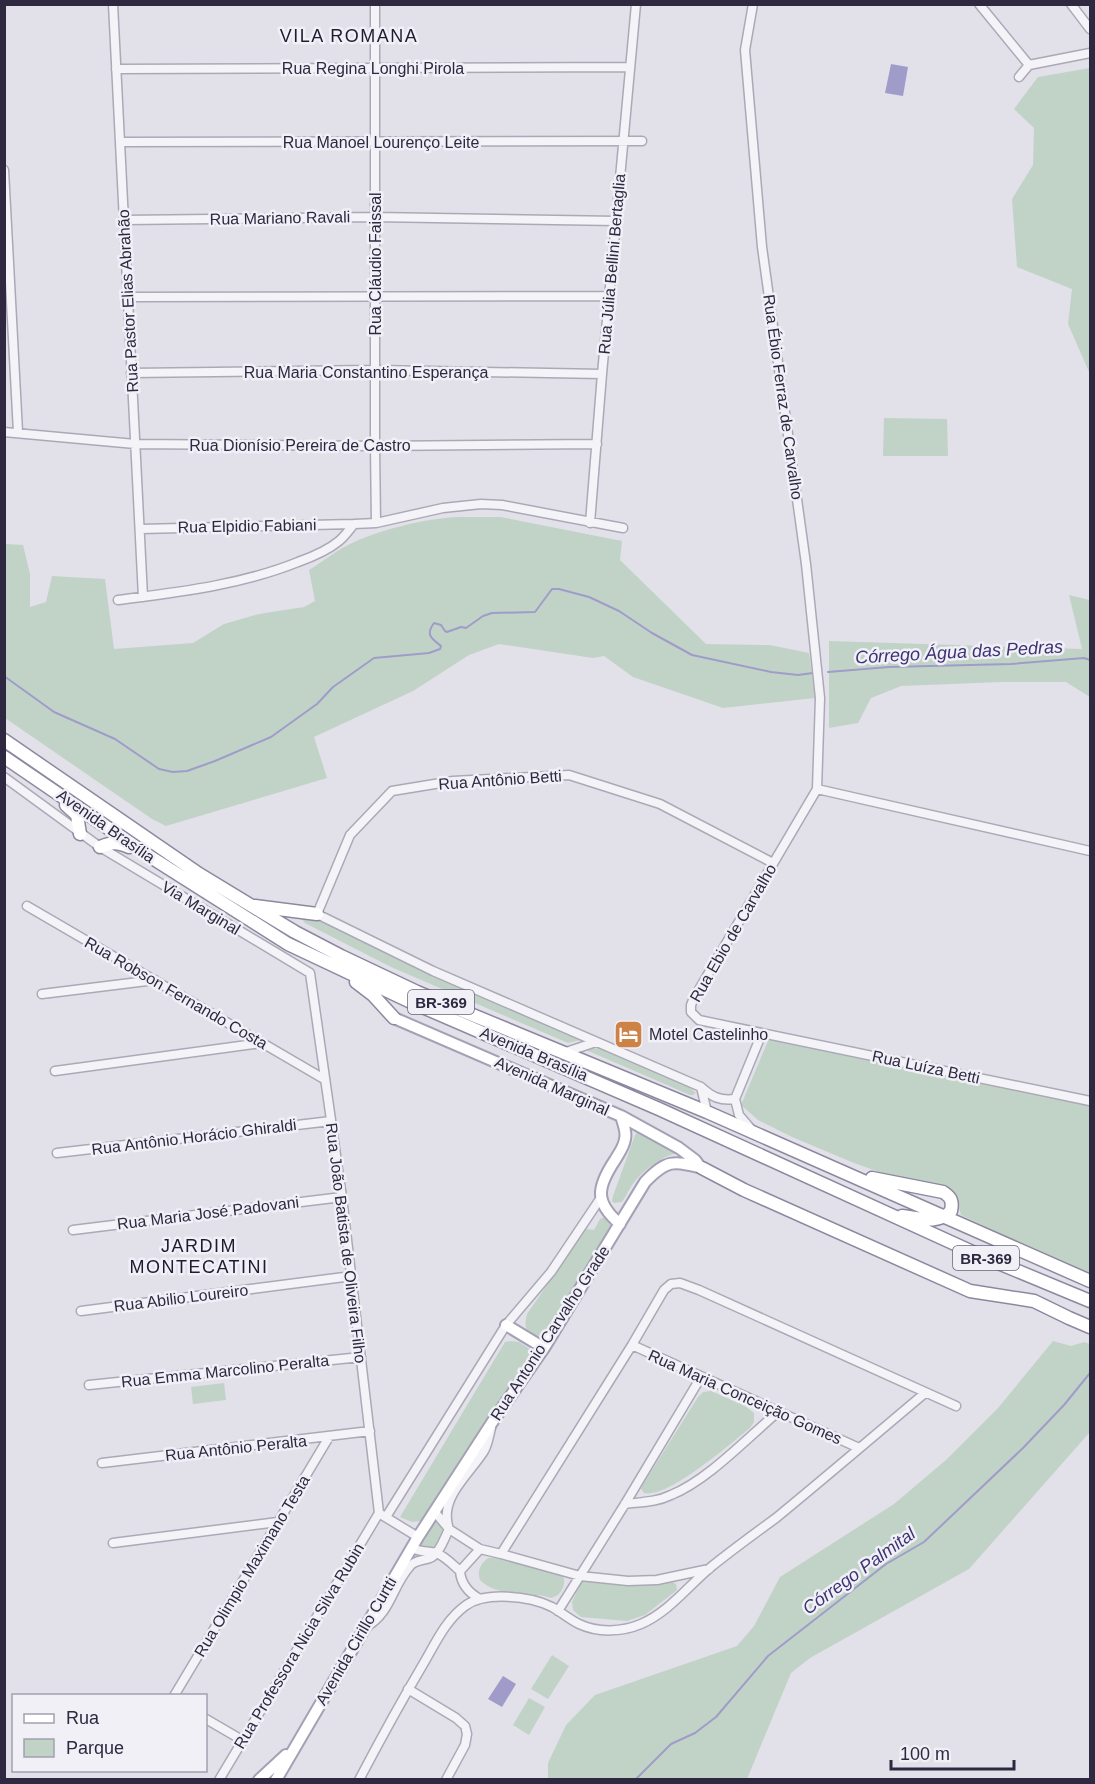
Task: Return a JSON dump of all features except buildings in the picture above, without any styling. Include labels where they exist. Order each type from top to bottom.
[{"type":"highway","name":"Avenida Brasília","points":[[4,740],[190,869],[295,932],[417,992],[707,1112],[1090,1281]]},
{"type":"highway","name":"Avenida Brasília","points":[[4,757],[149,856],[288,944],[411,1002],[659,1109],[884,1213],[1090,1301]]},
{"type":"highway","points":[[41,781],[77,815],[80,834]]},
{"type":"highway","points":[[100,847],[111,842],[119,843],[149,856]]},
{"type":"highway","points":[[249,905],[317,915]]},
{"type":"highway","points":[[336,968],[373,995],[394,1018]]},
{"type":"highway","points":[[822,1162],[874,1178],[943,1192],[948,1195],[952,1204],[951,1211],[946,1216],[936,1220],[884,1213]]},
{"type":"highway","points":[[702,1168],[744,1190],[970,1291],[1034,1301],[1090,1327]]},
{"type":"main road","name":"Avenida Marginal","points":[[394,1018],[621,1116],[679,1148],[702,1168]]},
{"type":"main road","points":[[620,1224],[609,1215],[600,1199],[606,1173],[626,1139],[621,1116]]},
{"type":"main road","name":"Rua Antonio Carvalho Grade","points":[[418,1537],[493,1421],[544,1348],[645,1182],[658,1168],[671,1163],[702,1168]]},
{"type":"main road","points":[[506,1324],[544,1348]]},
{"type":"main road","name":"Avenida Cirillo Curtti","points":[[276,1779],[418,1537]]},
{"type":"main road","name":"Avenida Cirillo Curtti","points":[[259,1779],[295,1746]]},
{"type":"street","name":"Rua Pastor Elias Abrahão","points":[[113,4],[143,597]]},
{"type":"street","name":"Rua Cláudio Faissal","points":[[375,4],[376,523]]},
{"type":"street","name":"Rua Júlia Bellini Bertaglia","points":[[591,523],[602,374],[636,4]]},
{"type":"street","name":"Rua Ébio Ferraz de Carvalho","points":[[753,4],[745,50],[762,247],[806,564],[820,698],[817,789]]},
{"type":"street","points":[[979,4],[1029,65]]},
{"type":"street","points":[[1071,4],[1090,29]]},
{"type":"street","points":[[1019,77],[1029,65],[1090,53]]},
{"type":"street","name":"Rua Regina Longhi Pirola","points":[[116,69],[630,67]]},
{"type":"street","name":"Rua Manoel Lourenço Leite","points":[[120,142],[642,141]]},
{"type":"street","points":[[4,170],[18,432]]},
{"type":"street","name":"Rua Mariano Ravali","points":[[124,220],[375,217],[617,221]]},
{"type":"street","points":[[128,297],[610,296]]},
{"type":"street","name":"Rua Maria Constantino Esperança","points":[[131,373],[375,370],[602,374]]},
{"type":"street","name":"Rua Dionísio Pereira de Castro","points":[[4,432],[135,444],[375,446],[597,444]]},
{"type":"street","name":"Rua Elpidio Fabiani","points":[[140,529],[376,523],[443,508],[481,504],[509,506],[623,528]]},
{"type":"street","points":[[118,600],[234,582],[277,570],[325,551],[341,540],[354,524]]},
{"type":"street","name":"Rua Antônio Betti","points":[[317,915],[350,835],[392,791],[453,781],[569,775],[660,804],[773,863]]},
{"type":"street","name":"Via Marginal","points":[[4,777],[100,847],[310,973]]},
{"type":"street","points":[[817,789],[1090,851]]},
{"type":"street","name":"Rua Ebio de Carvalho","points":[[762,1033],[699,1020],[691,1012],[691,1005],[817,789]]},
{"type":"street","name":"Rua Robson Fernando Costa","points":[[27,906],[324,1079]]},
{"type":"street","points":[[317,915],[433,971],[701,1087],[716,1099],[735,1099]]},
{"type":"street","name":"Rua João Batista de Oliveira Filho","points":[[310,973],[342,1197],[382,1515]]},
{"type":"street","points":[[42,994],[155,981]]},
{"type":"street","points":[[756,1134],[740,1115],[735,1099],[762,1033]]},
{"type":"street","name":"Rua Luíza Betti","points":[[762,1033],[1090,1101]]},
{"type":"street","points":[[55,1071],[262,1042]]},
{"type":"street","points":[[563,1053],[596,1042]]},
{"type":"street","points":[[701,1087],[707,1112]]},
{"type":"street","name":"Rua Antônio Horácio Ghiraldi","points":[[57,1153],[331,1121]]},
{"type":"street","name":"Rua Maria José Padovani","points":[[73,1230],[342,1197]]},
{"type":"street","name":"Rua Professora Nicia Silva Rubin","points":[[219,1779],[382,1515],[506,1324],[551,1272],[600,1199]]},
{"type":"street","name":"Rua Abilio Loureiro","points":[[81,1311],[352,1276]]},
{"type":"street","points":[[501,1554],[664,1290],[671,1284],[680,1283],[699,1290],[956,1406]]},
{"type":"street","name":"Rua Maria Conceição Gomes","points":[[632,1345],[860,1448]]},
{"type":"street","name":"Rua Emma Marcolino Peralta","points":[[89,1385],[361,1357]]},
{"type":"street","points":[[558,1611],[626,1504],[701,1377]]},
{"type":"street","points":[[359,1779],[408,1689],[449,1622],[463,1607],[480,1599],[521,1598],[540,1603],[582,1625],[603,1630],[634,1626],[666,1608],[709,1569],[777,1517],[925,1393]]},
{"type":"street","points":[[626,1504],[655,1500],[687,1488],[713,1469],[778,1412]]},
{"type":"street","points":[[363,1629],[380,1618],[411,1566],[436,1553],[450,1529],[446,1517],[448,1503],[485,1448],[493,1421]]},
{"type":"street","name":"Rua Antônio Peralta","points":[[102,1463],[370,1431]]},
{"type":"street","name":"Rua Olimpio Maximano Testa","points":[[175,1694],[329,1437]]},
{"type":"street","points":[[434,1511],[450,1529],[480,1550],[580,1576],[628,1581],[657,1580],[709,1569]]},
{"type":"street","points":[[382,1515],[418,1537]]},
{"type":"street","points":[[114,1543],[278,1522]]},
{"type":"street","points":[[411,1548],[421,1552],[436,1553],[460,1571]]},
{"type":"street","points":[[480,1550],[460,1571],[460,1578],[468,1590],[480,1599]]},
{"type":"street","points":[[676,1576],[682,1584],[683,1593]]},
{"type":"street","points":[[408,1689],[465,1725],[467,1734],[465,1745],[446,1779]]},
{"type":"street","points":[[207,1720],[242,1740]]},
{"type":"green space","points":[[1090,68],[1090,374],[1068,324],[1072,289],[1017,267],[1012,199],[1033,165],[1034,128],[1014,109],[1038,77]]},
{"type":"green space","points":[[884,418],[947,419],[948,456],[883,456]]},
{"type":"green space","points":[[457,517],[501,517],[622,541],[620,560],[706,644],[770,645],[809,653],[815,698],[723,708],[633,677],[604,656],[593,658],[499,644],[469,655],[413,691],[314,737],[327,778],[166,826],[152,819],[5,718],[5,540],[6,544],[23,545],[30,574],[30,607],[46,602],[52,576],[105,579],[114,649],[193,643],[224,624],[259,614],[304,607],[315,601],[309,570],[343,548],[401,526]]},
{"type":"green space","points":[[1069,595],[1090,600],[1090,697],[1066,682],[901,686],[871,698],[858,723],[829,728],[829,641],[1082,649]]},
{"type":"green space","points":[[301,918],[313,919],[329,925],[581,1040],[568,1043],[391,967],[305,923]]},
{"type":"green space","points":[[770,1036],[1090,1103],[1090,1276],[961,1215],[957,1200],[854,1163],[758,1120],[741,1105]]},
{"type":"green space","points":[[598,1048],[688,1086],[696,1093],[690,1095],[586,1050]]},
{"type":"green space","points":[[639,1130],[677,1153],[649,1167],[635,1181],[622,1202],[614,1203],[613,1196],[635,1135]]},
{"type":"green space","points":[[605,1217],[610,1220],[610,1226],[594,1261],[550,1330],[538,1337],[530,1335],[526,1326],[527,1314],[586,1229],[594,1230],[600,1219]]},
{"type":"green space","points":[[1053,1341],[1071,1346],[1084,1342],[1090,1344],[1090,1432],[969,1569],[810,1658],[791,1673],[747,1779],[548,1779],[548,1763],[566,1725],[595,1695],[737,1646],[754,1626],[780,1577],[894,1504],[946,1460],[998,1408]]},
{"type":"green space","points":[[505,1342],[519,1342],[536,1353],[493,1421],[447,1480],[421,1521],[412,1522],[400,1517]]},
{"type":"green space","points":[[224,1383],[226,1400],[193,1404],[191,1387]]},
{"type":"green space","points":[[711,1391],[745,1406],[754,1413],[754,1422],[729,1445],[683,1479],[655,1493],[644,1493],[642,1486],[698,1397],[703,1392]]},
{"type":"green space","points":[[436,1519],[443,1534],[441,1541],[434,1548],[421,1546],[420,1545]]},
{"type":"green space","points":[[488,1558],[562,1575],[563,1588],[551,1598],[505,1592],[487,1586],[480,1580],[479,1574],[480,1568]]},
{"type":"green space","points":[[585,1580],[672,1582],[676,1584],[677,1590],[645,1615],[627,1621],[581,1617],[573,1610],[572,1602],[581,1583]]},
{"type":"green space","points":[[552,1655],[569,1666],[548,1699],[531,1689]]},
{"type":"green space","points":[[529,1698],[545,1707],[529,1735],[513,1725]]},
{"type":"shaded area","points":[[891,64],[908,67],[903,96],[885,93]]},
{"type":"shaded area","points":[[503,1676],[516,1684],[502,1707],[488,1699]]},
{"type":"waterway","name":"Córrego Água das Pedras","points":[[4,676],[54,712],[115,739],[159,769],[173,772],[187,771],[271,737],[317,704],[333,687],[374,658],[429,653],[440,649],[441,646],[432,639],[430,634],[434,623],[441,625],[447,632],[461,627],[466,628],[483,616],[492,613],[535,612],[552,589],[589,597],[619,611],[652,633],[692,655],[771,672],[798,675],[813,673]]},
{"type":"waterway","name":"Córrego Água das Pedras","points":[[828,672],[889,667],[1011,664],[1084,658],[1090,660]]},
{"type":"waterway","name":"Córrego Palmital","points":[[635,1780],[671,1744],[695,1733],[716,1717],[768,1656],[886,1564],[924,1542],[1023,1448],[1064,1405],[1090,1373]]},
{"type":"place","name":"Motel Castelinho","points":[[628,1034]]},
{"type":"district","name":"VILA ROMANA","points":[[349,36]]},
{"type":"district","name":"JARDIM MONTECATINI","points":[[199,1256]]}]
